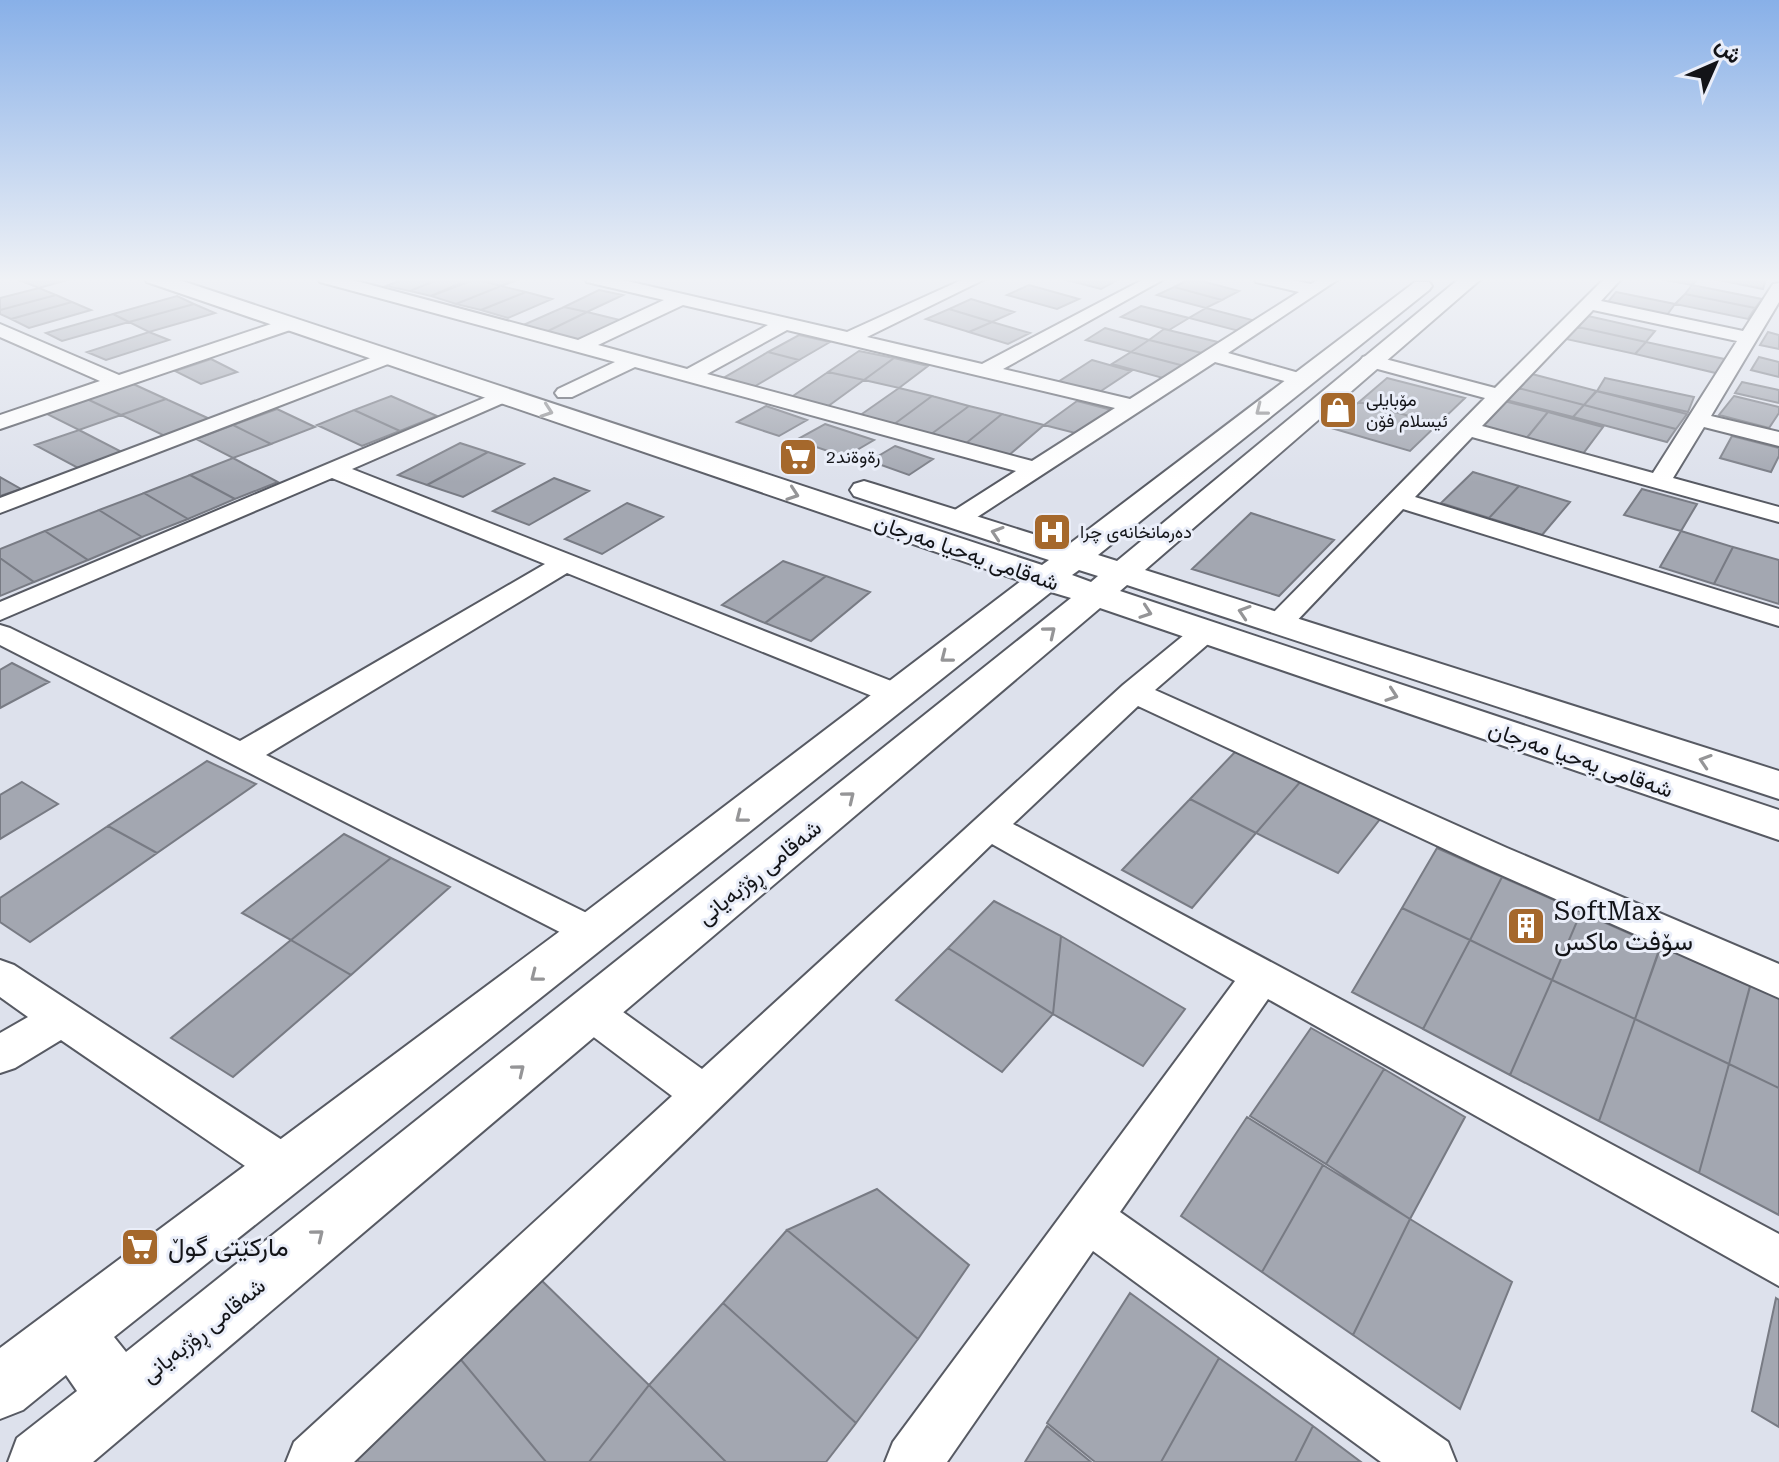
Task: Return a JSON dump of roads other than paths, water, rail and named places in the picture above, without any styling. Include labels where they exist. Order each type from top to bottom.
[{"type":"street","points":[[37,346],[118,382]]},
{"type":"street","points":[[0,422],[223,346]]},
{"type":"street","name":"شەقامی یەحیا مەرجان","points":[[356,346],[503,396],[1109,584],[1279,623],[1779,785]]},
{"type":"street","name":"شەقامی یەحیا مەرجان","points":[[422,346],[956,520],[1059,568]]},
{"type":"street","points":[[689,376],[743,346]]},
{"type":"street","points":[[878,346],[1133,406]]},
{"type":"street","points":[[983,372],[1031,346]]},
{"type":"street","points":[[956,520],[1227,346]]},
{"type":"street","name":"شەقامی ڕۆژبەیانی","points":[[0,1387],[898,695],[1299,379],[1348,346]]},
{"type":"street","name":"شەقامی ڕۆژبەیانی","points":[[41,1462],[1109,584],[1370,361],[1382,346]]},
{"type":"street","points":[[1279,623],[1548,346]]},
{"type":"street","points":[[1659,482],[1743,346]]},
{"type":"street","points":[[579,347],[1036,469]]},
{"type":"street","points":[[1213,355],[1299,379]]},
{"type":"street","points":[[0,506],[389,357]]},
{"type":"street","points":[[433,372],[464,360]]},
{"type":"street","points":[[565,393],[633,361]]},
{"type":"street","points":[[1370,361],[1500,396]]},
{"type":"street","points":[[0,612],[503,396]]},
{"type":"street","points":[[1697,419],[1779,439]]},
{"type":"street","points":[[1468,429],[1779,515]]},
{"type":"street","points":[[333,470],[898,695]]},
{"type":"street","points":[[1399,500],[1779,618]]},
{"type":"street","points":[[241,755],[565,563]]},
{"type":"street","name":"شەقامی یەحیا مەرجان","points":[[1109,584],[1205,632],[1779,825]]},
{"type":"street","points":[[314,1462],[989,826],[1134,692],[1205,632]]},
{"type":"street","points":[[0,634],[591,933]]},
{"type":"street","points":[[1134,692],[1494,857],[1779,982]]},
{"type":"street","points":[[989,826],[1779,1261]]},
{"type":"street","points":[[0,976],[286,1168]]},
{"type":"street","points":[[913,1462],[1261,977]]},
{"type":"street","points":[[590,1011],[704,1095]]},
{"type":"street","points":[[0,1055],[62,1018]]},
{"type":"street","points":[[1088,1218],[1428,1462]]},
{"type":"street","points":[[72,1331],[120,1397]]},
{"type":"place","name":"مۆبایلی ئیسلام فۆن","points":[[1338,410]]},
{"type":"place","name":"رةوةند2","points":[[798,457]]},
{"type":"place","name":"دەرمانخانەی چرا","points":[[1052,532]]},
{"type":"place","name":"SoftMax سۆفت ماکس","points":[[1526,926]]},
{"type":"place","name":"مارکێتی گوڵ","points":[[140,1247]]}]
